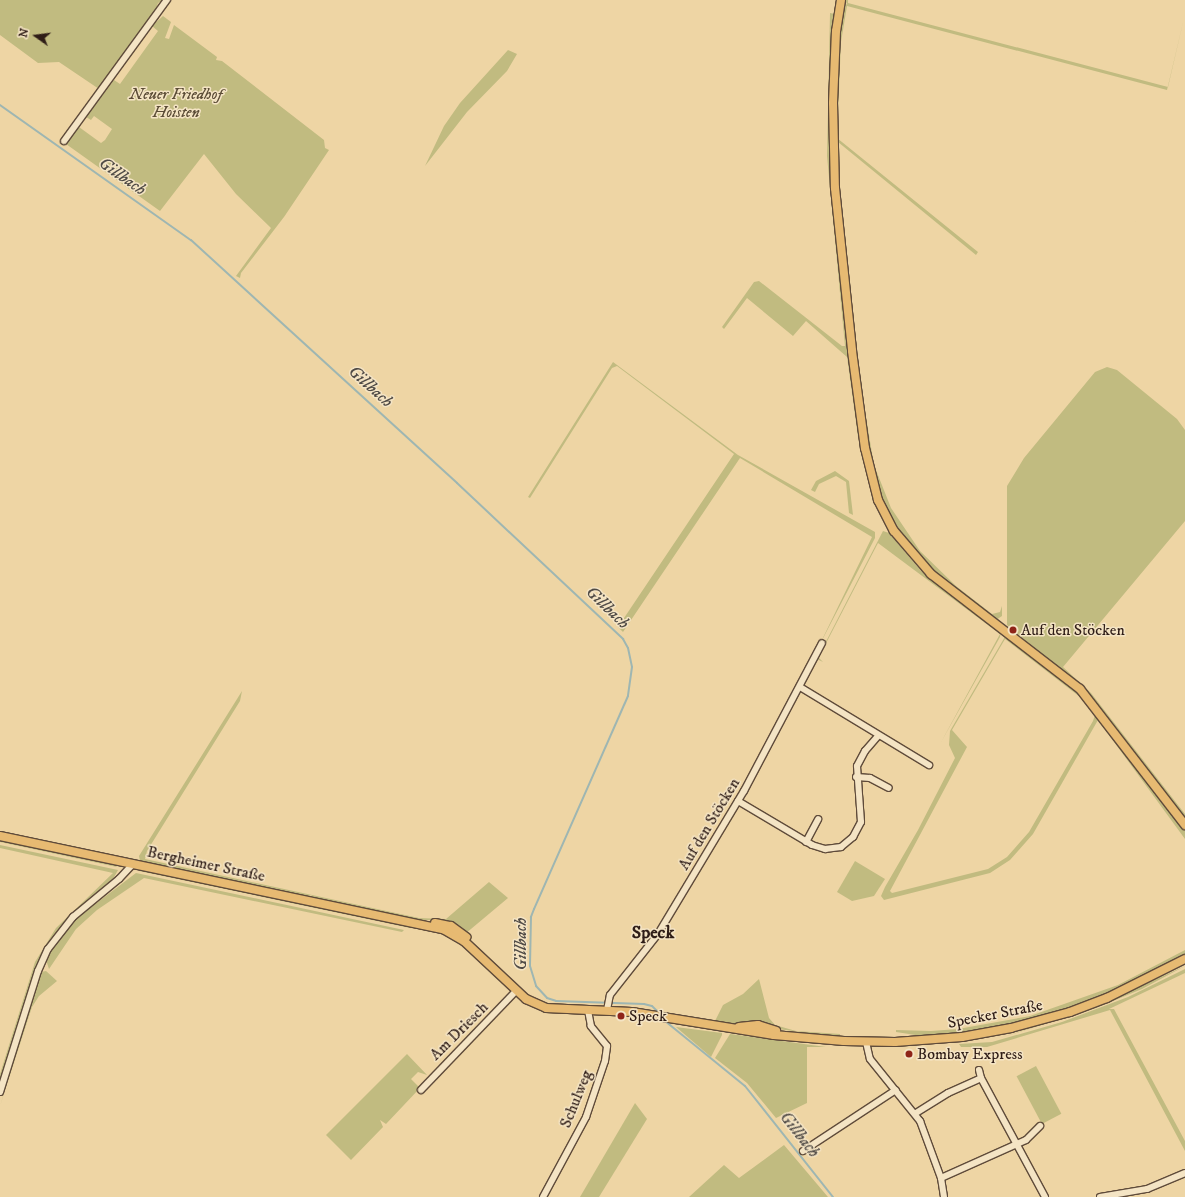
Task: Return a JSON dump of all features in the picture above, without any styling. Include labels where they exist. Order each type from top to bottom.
[{"type":"main road","points":[[841,0],[836,31],[833,103],[835,188],[852,351],[865,448],[869,470],[878,500],[894,531],[927,570],[1080,689],[1185,825]]},
{"type":"main road","name":"Bergheimer Straße","points":[[0,836],[406,920]]},
{"type":"main road","name":"Specker Straße","points":[[406,920],[448,931],[481,956],[516,991],[546,1008],[607,1010],[658,1016],[726,1027],[758,1025],[799,1037],[866,1042],[962,1037],[1028,1024],[1107,998],[1185,959]]},
{"type":"street","points":[[64,141],[167,0]]},
{"type":"street","name":"Auf den Stöcken","points":[[607,1010],[608,999],[658,934],[738,800],[800,687],[822,643]]},
{"type":"street","points":[[800,687],[878,736],[928,765]]},
{"type":"street","points":[[738,800],[806,842],[831,849],[844,845],[853,836],[862,816],[856,777],[862,755],[878,736]]},
{"type":"street","points":[[856,777],[870,778],[889,788]]},
{"type":"street","points":[[806,842],[818,818]]},
{"type":"street","points":[[0,1092],[38,971],[48,949],[72,918],[119,879],[133,864]]},
{"type":"street","name":"Am Driesch","points":[[421,1090],[516,991]]},
{"type":"street","name":"Schulweg","points":[[543,1197],[586,1117],[605,1061],[607,1046],[591,1026],[588,1010]]},
{"type":"street","points":[[866,1042],[870,1059],[916,1113],[941,1178],[944,1197]]},
{"type":"street","points":[[979,1070],[981,1078],[1045,1197]]},
{"type":"street","points":[[916,1113],[948,1093],[981,1078]]},
{"type":"street","points":[[803,1151],[896,1090]]},
{"type":"street","points":[[941,1178],[1017,1145],[1031,1137],[1040,1126]]},
{"type":"street","points":[[1100,1197],[1146,1189],[1185,1173]]},
{"type":"green space","points":[[0,0],[163,0],[158,3],[155,13],[99,89],[59,62],[38,63],[0,35]]},
{"type":"green space","points":[[845,0],[848,0],[848,3],[1168,87],[1105,352],[1167,90],[847,6],[841,42],[837,138],[978,252],[976,255],[838,142],[839,186],[861,387],[874,465],[891,508],[920,551],[956,586],[992,614],[1000,612],[1002,606],[1002,616],[996,620],[935,571],[902,534],[887,509],[873,472],[855,349],[838,187],[835,138],[840,32],[844,6],[847,4]]},
{"type":"green space","points":[[830,13],[835,14],[830,156],[860,436],[858,437],[847,357],[806,321],[793,336],[747,298],[724,329],[722,327],[754,282],[759,281],[842,346],[845,346],[827,156]]},
{"type":"green space","name":"Neuer Friedhof Hoisten","points":[[163,16],[171,22],[165,38],[169,39],[174,25],[217,57],[216,60],[222,61],[324,140],[325,148],[329,150],[284,217],[241,273],[240,278],[236,276],[271,228],[236,194],[204,154],[160,211],[66,144],[79,127],[101,143],[105,140],[112,129],[94,116],[91,120],[86,117],[114,80],[120,84],[158,31],[152,26]]},
{"type":"green space","points":[[508,50],[517,54],[507,71],[467,112],[425,166],[444,126],[460,103]]},
{"type":"green space","points":[[613,362],[738,455],[875,532],[875,538],[818,648],[872,537],[740,458],[623,632],[618,627],[734,454],[617,366],[612,368],[530,498],[528,497]]},
{"type":"green space","points":[[1107,367],[1117,370],[1177,419],[1185,430],[1185,521],[1063,667],[1091,693],[1185,814],[1185,819],[1087,692],[1007,625],[1007,486],[1024,458],[1095,372]]},
{"type":"green space","points":[[835,471],[849,481],[853,515],[849,513],[846,482],[836,476],[819,484],[815,492],[811,490],[816,481]]},
{"type":"green space","points":[[883,531],[889,533],[921,571],[1001,631],[1000,637],[940,744],[1000,634],[878,543],[822,651],[819,658],[823,662],[817,659]]},
{"type":"green space","points":[[1006,635],[1073,685],[1185,831],[1185,839],[1098,720],[1033,834],[1010,860],[990,873],[884,900],[881,896],[885,887],[918,830],[955,758],[949,745],[950,731]],"holes":[[[1005,639],[1080,697],[1095,715],[1093,721],[1029,832],[1007,857],[988,869],[892,893],[890,891],[967,747],[952,730]]]},
{"type":"green space","points":[[242,691],[240,701],[147,851],[145,859],[419,918],[446,919],[489,882],[508,898],[465,934],[432,920],[421,920],[314,898],[311,895],[308,897],[140,861],[139,856]]},
{"type":"green space","points":[[0,836],[113,862],[117,867],[0,842]]},
{"type":"green space","points":[[0,845],[118,870],[112,881],[72,914],[48,943],[33,979],[0,1083],[0,1074],[35,962],[56,928],[113,873],[0,848]]},
{"type":"green space","points":[[855,861],[885,879],[874,896],[852,901],[837,892]]},
{"type":"green space","points":[[142,869],[435,930],[410,928],[139,871]]},
{"type":"green space","points":[[136,873],[404,930],[402,932],[144,878],[97,910],[76,929],[49,969],[46,960],[50,951],[73,921]]},
{"type":"green space","points":[[1185,950],[1185,954],[1169,964],[1122,988],[1039,1018],[956,1034],[922,1036],[896,1032],[896,1030],[931,1031],[958,1029],[1030,1016],[1118,985]]},
{"type":"green space","points":[[1185,966],[1142,989],[1096,1008],[997,1039],[1098,1006]]},
{"type":"green space","points":[[1185,969],[1185,973],[1109,1009],[1114,1009],[1185,1141],[1185,1151],[1110,1010],[987,1047],[961,1047],[959,1044],[992,1042],[1062,1022],[1128,997]]},
{"type":"green space","points":[[46,971],[57,981],[39,996],[32,1007],[0,1106],[41,972]]},
{"type":"green space","points":[[759,979],[769,1018],[775,1025],[796,1031],[840,1034],[840,1037],[715,1021],[723,1005],[743,994]]},
{"type":"green space","points":[[676,1027],[722,1033],[722,1035],[711,1057]]},
{"type":"green space","points":[[730,1034],[826,1047],[807,1047],[807,1103],[776,1118],[747,1083],[715,1058]]},
{"type":"green space","points":[[407,1054],[427,1075],[418,1072],[411,1079],[420,1088],[386,1124],[380,1120],[383,1127],[351,1160],[326,1135]]},
{"type":"green space","points":[[1036,1066],[1061,1114],[1042,1124],[1017,1076]]},
{"type":"green space","points":[[635,1103],[647,1119],[599,1197],[580,1197]]},
{"type":"green space","points":[[784,1145],[828,1197],[689,1197],[724,1165],[739,1178]]},
{"type":"waterway","name":"Gillbach","points":[[0,105],[191,240],[457,483],[623,639],[628,648],[632,667],[628,696],[531,917],[530,966],[536,986],[547,998],[556,1001],[644,1004],[652,1006],[660,1014]]},
{"type":"waterway","name":"Gillbach","points":[[665,1021],[745,1086],[833,1197]]},
{"type":"place","name":"Auf den Stöcken","points":[[1013,630]]},
{"type":"place","name":"Speck","points":[[621,1016]]},
{"type":"place","name":"Bombay Express","points":[[909,1054]]},
{"type":"district","name":"Speck","points":[[653,933]]}]
